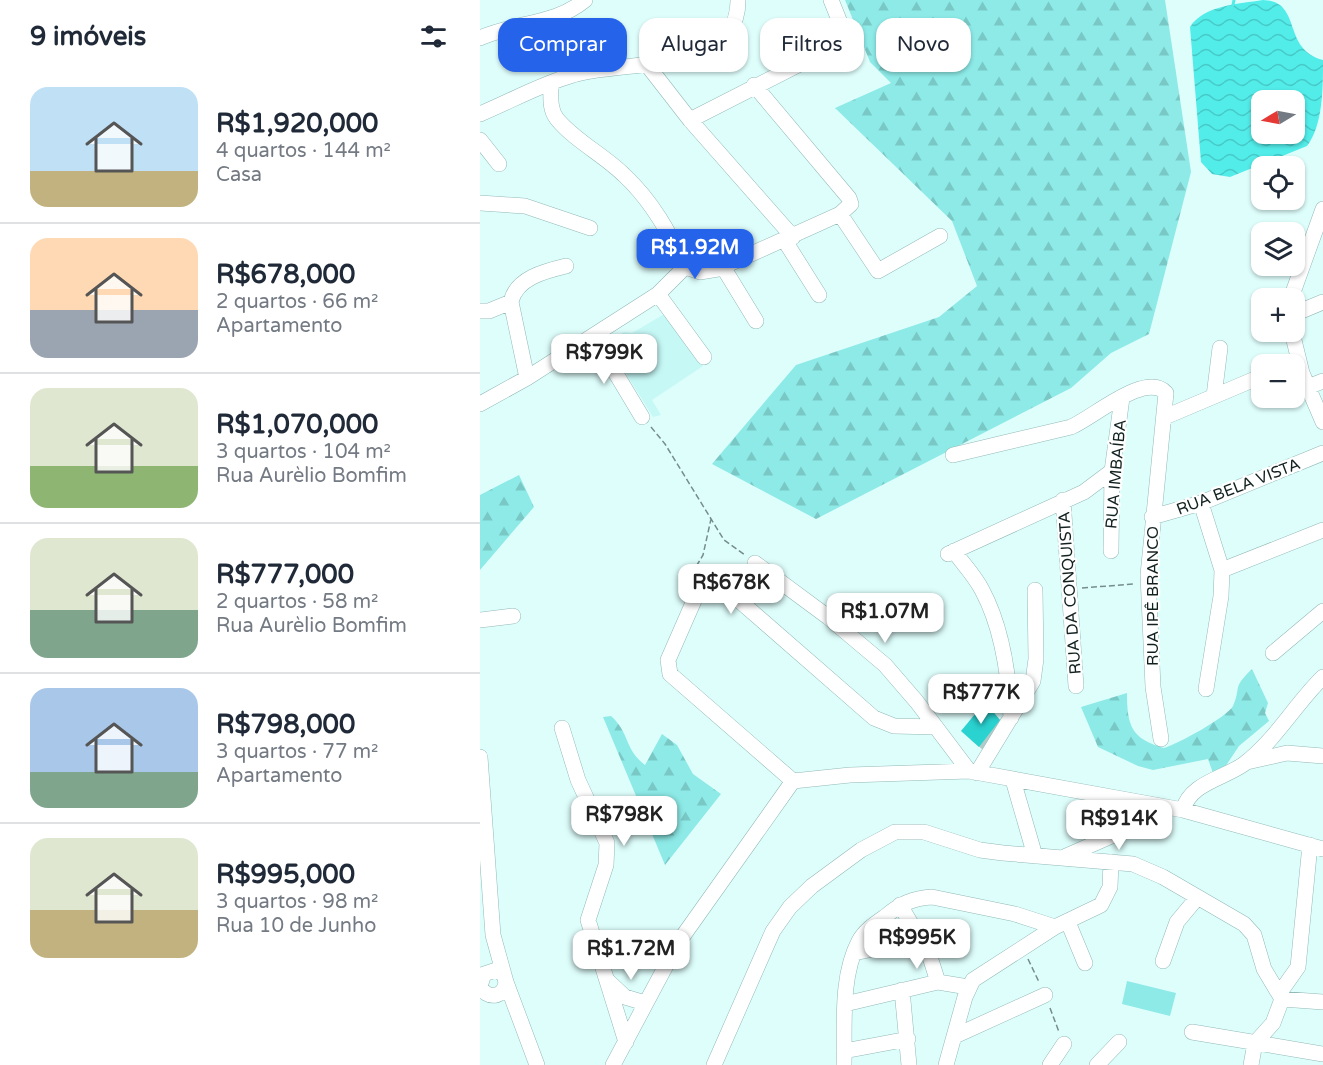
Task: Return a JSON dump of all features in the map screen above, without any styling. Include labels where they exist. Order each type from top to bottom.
[{"type":"street","points":[[480,38],[492,32],[560,16],[585,0]]},
{"type":"street","points":[[736,18],[738,0]]},
{"type":"street","points":[[690,120],[754,85],[841,43],[843,30],[831,0]]},
{"type":"street","points":[[480,114],[551,83],[592,71],[639,67]]},
{"type":"street","points":[[653,72],[789,239],[819,295]]},
{"type":"street","points":[[551,83],[551,103],[557,118],[624,175],[650,203],[671,234],[685,267],[700,272],[723,267],[789,239],[844,211],[849,198],[754,85]]},
{"type":"street","points":[[480,140],[499,164]]},
{"type":"street","points":[[480,203],[525,206],[556,214],[590,228]]},
{"type":"street","points":[[1295,288],[1323,209]]},
{"type":"street","points":[[844,211],[878,271],[940,236]]},
{"type":"street","points":[[527,378],[511,302],[518,286],[547,271],[566,266]]},
{"type":"street","points":[[480,404],[594,337],[658,294],[685,267]]},
{"type":"street","points":[[723,267],[756,321]]},
{"type":"street","points":[[658,294],[704,357]]},
{"type":"street","points":[[480,311],[489,311],[511,302]]},
{"type":"street","points":[[1305,309],[1323,302]]},
{"type":"street","points":[[594,337],[642,417]]},
{"type":"street","points":[[1214,396],[1220,348]]},
{"type":"street","points":[[1165,417],[1251,381]]},
{"type":"street","points":[[1308,387],[1323,381]]},
{"type":"street","points":[[1305,382],[1323,422]]},
{"type":"street","name":"RUA IPÊ BRANCO","points":[[1122,398],[1138,388],[1155,386],[1166,393],[1152,517],[1149,582],[1152,687],[1161,739]]},
{"type":"street","points":[[953,455],[1071,427],[1122,398]]},
{"type":"street","name":"RUA IMBAÍBA","points":[[1111,551],[1112,471],[1122,398]]},
{"type":"street","name":"RUA BELA VISTA","points":[[1152,517],[1201,503],[1323,453]]},
{"type":"street","points":[[1011,718],[1010,692],[993,616],[982,589],[951,553],[1084,492],[1112,471]]},
{"type":"street","name":"RUA DA CONQUISTA","points":[[1063,500],[1076,686]]},
{"type":"street","points":[[1201,503],[1222,570],[1221,596],[1206,689]]},
{"type":"street","points":[[1222,570],[1323,530]]},
{"type":"street","points":[[755,563],[828,617],[885,665],[973,772]]},
{"type":"street","points":[[936,727],[894,726],[874,718],[726,589],[711,586],[702,589],[691,607],[668,660],[670,674],[794,781],[850,775],[973,772],[1159,808],[1183,810],[1316,847],[1298,967],[1281,997],[1273,1023],[1255,1043],[1251,1065]]},
{"type":"street","points":[[973,772],[1011,718],[1033,681],[1036,659],[1035,590]]},
{"type":"street","points":[[1273,653],[1323,611]]},
{"type":"street","points":[[480,620],[513,616]]},
{"type":"street","points":[[1183,810],[1186,798],[1244,763],[1323,677]]},
{"type":"street","points":[[562,728],[578,780],[607,843],[606,865],[588,920],[626,1042]]},
{"type":"street","points":[[1244,763],[1287,753],[1323,756]]},
{"type":"street","points":[[480,757],[493,935],[505,978],[537,1065]]},
{"type":"street","points":[[1013,780],[1035,856]]},
{"type":"street","points":[[613,1065],[645,1003],[691,924],[794,781]]},
{"type":"street","points":[[1061,858],[1123,831],[1159,808]]},
{"type":"street","points":[[714,1065],[773,931],[790,907],[812,886],[861,850],[887,836],[910,830],[924,832],[980,850],[1133,864],[1149,869],[1250,929],[1264,969],[1281,997]]},
{"type":"street","points":[[946,1065],[968,987],[981,974],[1061,924],[1091,911],[1107,897],[1111,862]]},
{"type":"street","points":[[908,1039],[844,1058],[845,1004],[854,953],[868,929],[900,905],[921,897],[932,897],[1061,924],[1085,963]]},
{"type":"street","points":[[1163,960],[1177,922],[1197,898]]},
{"type":"street","points":[[900,905],[921,939],[938,982]]},
{"type":"street","points":[[486,986],[493,935]]},
{"type":"street","points":[[854,953],[921,939]]},
{"type":"street","points":[[480,1009],[492,970],[505,978]]},
{"type":"street","points":[[486,986],[503,992],[505,978]]},
{"type":"street","points":[[607,979],[625,997],[645,1003]]},
{"type":"street","points":[[845,1004],[938,982],[968,987]]},
{"type":"street","points":[[486,986],[510,1007],[521,1022]]},
{"type":"street","points":[[902,990],[909,1065]]},
{"type":"street","points":[[955,1036],[1045,995]]},
{"type":"street","points":[[1281,997],[1323,1002]]},
{"type":"street","points":[[1192,1032],[1323,1054]]},
{"type":"street","points":[[1096,1065],[1119,1042]]},
{"type":"street","points":[[1050,1065],[1064,1044]]},
{"type":"path","points":[[642,417],[665,444],[724,540],[755,563]]},
{"type":"path","points":[[691,607],[685,574],[697,565],[702,555],[711,518]]},
{"type":"path","points":[[1069,589],[1149,582]]},
{"type":"shaded area","points":[[666,313],[670,315],[703,366],[652,400],[661,415],[653,417],[607,343],[624,332],[632,333]]},
{"type":"green space","points":[[845,0],[1165,0],[1191,172],[1149,334],[1111,353],[1071,388],[816,519],[712,464],[796,365],[939,317],[977,286],[952,221],[835,108],[891,83],[880,72],[971,72],[971,18],[876,18],[876,68],[870,62],[864,47],[864,18],[852,18]]},
{"type":"green space","points":[[519,475],[534,507],[480,570],[480,495]]},
{"type":"green space","points":[[1252,669],[1268,703],[1265,713],[1269,721],[1239,746],[1225,767],[1214,776],[1208,759],[1153,770],[1138,766],[1098,747],[1081,707],[1127,693],[1128,714],[1133,729],[1144,740],[1164,748],[1202,730],[1229,711],[1236,699],[1239,684]]},
{"type":"green space","points":[[611,716],[617,722],[638,759],[645,765],[662,734],[677,745],[693,774],[721,794],[665,865],[603,717]]},
{"type":"green space","points":[[1127,981],[1176,993],[1170,1016],[1122,1004]]},
{"type":"water","points":[[1263,0],[1275,2],[1283,8],[1302,46],[1310,54],[1323,60],[1319,117],[1307,146],[1282,156],[1251,156],[1251,169],[1230,177],[1212,174],[1201,162],[1190,27],[1204,14],[1233,4]]},
{"type":"building","points":[[985,702],[1000,720],[979,747],[961,731]]},
{"type":"waterway","points":[[1233,5],[1234,0]]}]
